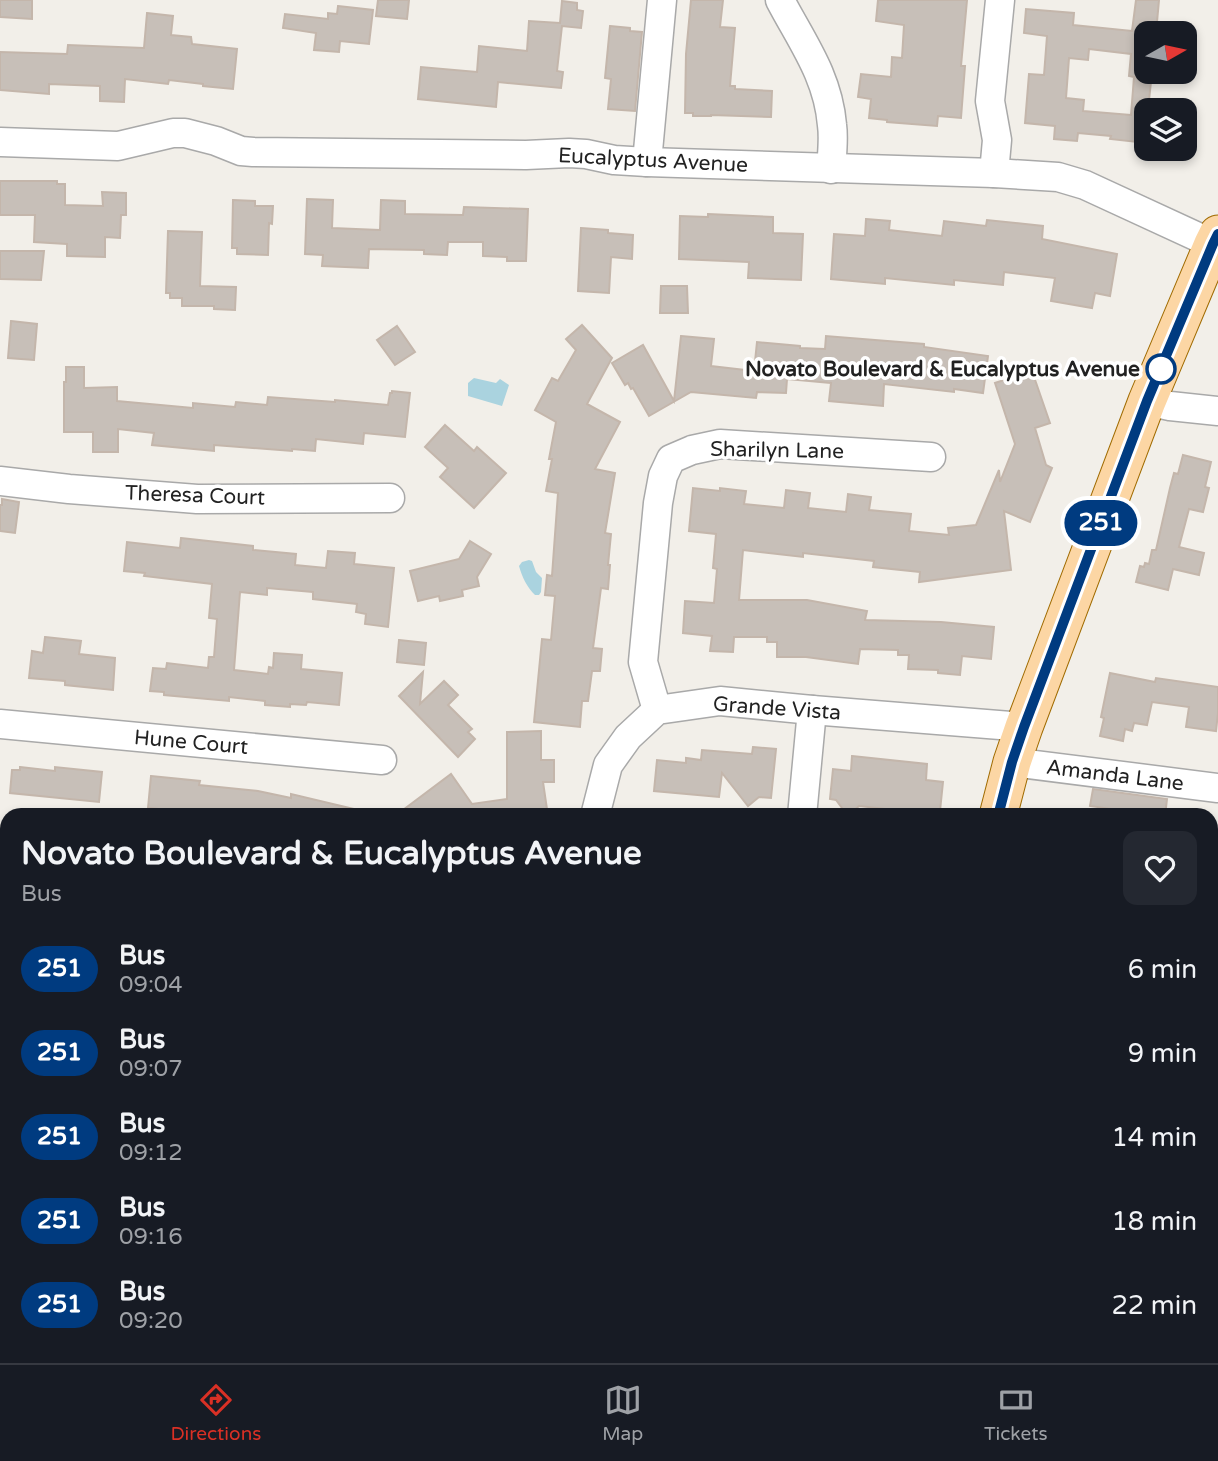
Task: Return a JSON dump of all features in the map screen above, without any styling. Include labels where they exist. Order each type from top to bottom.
[{"type":"main road","points":[[1000,808],[1024,727],[1147,401],[1215,239]]},
{"type":"street","points":[[647,162],[662,0]]},
{"type":"street","points":[[780,0],[820,72],[833,127],[831,169]]},
{"type":"street","points":[[994,173],[997,140],[990,101],[1000,0]]},
{"type":"street","name":"Eucalyptus Avenue","points":[[0,142],[118,146],[173,133],[185,133],[241,151],[253,152],[512,155],[569,152],[614,160],[647,162],[1058,177],[1215,239]]},
{"type":"street","points":[[1147,401],[1218,411]]},
{"type":"street","name":"Sharilyn Lane","points":[[657,710],[643,662],[658,503],[663,476],[671,459],[692,450],[720,444],[932,457]]},
{"type":"street","name":"Theresa Court","points":[[0,481],[197,499],[390,498]]},
{"type":"street","name":"Grande Vista","points":[[657,710],[720,701],[1024,727]]},
{"type":"street","points":[[597,808],[608,765],[628,737],[657,710]]},
{"type":"street","points":[[803,808],[812,710]]},
{"type":"street","name":"Hune Court","points":[[0,724],[383,760]]},
{"type":"street","name":"Amanda Lane","points":[[1012,762],[1218,788]]},
{"type":"water","points":[[474,378],[496,383],[500,379],[509,385],[502,406],[468,396],[468,383]]},
{"type":"water","points":[[529,560],[542,578],[539,595],[535,595],[530,589],[519,566]]},
{"type":"building","points":[[0,0],[32,0],[32,19],[0,17]]},
{"type":"building","points":[[378,0],[409,0],[407,19],[376,16]]},
{"type":"building","points":[[691,0],[723,0],[720,27],[735,28],[730,86],[735,86],[735,89],[772,91],[771,117],[693,116],[693,113],[685,113],[686,54]]},
{"type":"building","points":[[878,0],[967,0],[961,66],[965,66],[961,118],[938,116],[937,126],[869,118],[871,99],[858,97],[861,74],[891,77],[892,57],[902,58],[904,25],[876,21]]},
{"type":"building","points":[[1136,0],[1159,0],[1157,21],[1134,21],[1134,77],[1134,84],[1151,84],[1149,98],[1134,98],[1134,142],[1078,133],[1077,141],[1054,139],[1055,126],[1025,123],[1029,74],[1044,75],[1047,36],[1024,33],[1026,9],[1074,13],[1073,25],[1132,31]],"holes":[[[1089,49],[1131,54],[1129,76],[1134,77],[1131,115],[1083,111],[1084,100],[1066,98],[1069,58],[1088,60]]]},
{"type":"building","points":[[562,1],[577,3],[577,10],[583,11],[581,28],[562,26],[557,71],[563,72],[561,88],[498,82],[496,107],[418,99],[421,67],[477,72],[479,46],[527,51],[529,21],[560,23]]},
{"type":"building","points":[[338,6],[373,10],[369,44],[340,41],[339,52],[314,50],[316,33],[283,28],[285,14],[328,19],[328,13],[337,14]]},
{"type":"building","points":[[147,13],[173,16],[171,35],[191,37],[192,44],[237,49],[233,89],[169,80],[168,84],[125,79],[124,102],[100,101],[100,86],[49,84],[49,94],[0,90],[0,52],[67,54],[68,45],[144,48]]},
{"type":"building","points":[[610,26],[642,32],[635,111],[608,109],[611,79],[605,78]]},
{"type":"building","points":[[0,181],[57,181],[57,184],[65,184],[65,205],[103,206],[102,192],[126,193],[126,215],[121,215],[120,238],[105,237],[105,257],[67,256],[67,244],[34,242],[35,215],[0,215]]},
{"type":"building","points":[[307,199],[333,200],[332,228],[380,230],[381,200],[405,201],[405,214],[463,215],[464,207],[528,209],[526,261],[507,261],[507,257],[483,256],[483,242],[448,242],[447,255],[424,254],[424,250],[369,249],[368,268],[322,266],[323,255],[305,254]]},
{"type":"building","points":[[233,200],[255,201],[255,206],[273,206],[272,224],[269,223],[268,255],[237,254],[237,248],[232,248]]},
{"type":"building","points":[[708,214],[773,217],[773,233],[803,234],[801,280],[748,278],[749,262],[679,259],[680,216],[708,217]]},
{"type":"building","points":[[866,219],[890,221],[889,230],[942,236],[944,221],[986,226],[987,220],[1043,226],[1042,239],[1117,254],[1110,296],[1095,293],[1092,308],[1051,301],[1055,278],[1004,272],[1003,285],[954,280],[954,285],[885,278],[885,284],[831,279],[834,234],[865,236]]},
{"type":"building","points":[[581,228],[633,235],[632,259],[611,257],[609,293],[578,291]]},
{"type":"building","points":[[168,231],[202,232],[200,286],[236,287],[235,310],[214,309],[214,306],[182,306],[182,298],[170,298],[170,293],[166,293]]},
{"type":"building","points":[[0,251],[44,251],[41,280],[0,279]]},
{"type":"building","points":[[661,286],[687,286],[688,313],[660,313]]},
{"type":"building","points":[[11,321],[37,324],[34,360],[8,358]]},
{"type":"building","points":[[582,325],[612,358],[587,404],[620,422],[595,469],[615,473],[605,533],[611,534],[610,565],[608,589],[601,588],[593,648],[602,649],[600,671],[592,671],[588,701],[582,701],[580,727],[534,722],[542,639],[551,640],[555,596],[545,595],[547,575],[552,576],[558,493],[546,491],[556,422],[535,410],[552,378],[558,381],[576,350],[566,339]]},
{"type":"building","points":[[397,326],[415,352],[395,365],[377,340]]},
{"type":"building","points":[[681,336],[714,339],[711,366],[754,371],[757,342],[825,349],[826,336],[924,344],[924,347],[988,356],[983,393],[884,384],[883,406],[829,401],[831,383],[787,379],[786,393],[757,392],[756,398],[691,392],[649,416],[633,388],[631,389],[628,383],[625,385],[612,363],[643,345],[674,401]]},
{"type":"building","points":[[66,367],[84,367],[84,388],[117,387],[117,401],[193,408],[193,403],[235,407],[236,402],[267,405],[268,397],[388,405],[392,391],[410,393],[405,437],[364,433],[363,444],[316,439],[315,451],[214,445],[214,451],[152,445],[154,433],[118,429],[118,452],[93,452],[93,432],[64,432]]},
{"type":"building","points":[[1032,371],[1050,423],[1035,428],[1046,465],[1052,468],[1030,522],[1004,511],[1011,570],[919,582],[920,572],[873,567],[874,561],[743,550],[739,600],[807,600],[867,611],[865,620],[941,622],[994,627],[991,659],[962,656],[960,675],[938,673],[938,670],[908,669],[909,655],[898,655],[898,650],[860,649],[858,664],[806,657],[777,657],[777,642],[767,642],[767,637],[734,637],[733,652],[710,651],[712,636],[683,633],[685,601],[714,603],[717,569],[713,568],[716,534],[689,531],[693,488],[746,491],[744,504],[784,508],[786,490],[810,493],[808,508],[846,512],[848,494],[871,497],[869,510],[911,514],[909,531],[949,535],[948,528],[976,525],[999,470],[1000,482],[1015,444],[995,383]]},
{"type":"building","points":[[445,425],[474,451],[477,447],[506,473],[474,508],[440,477],[448,468],[425,447]]},
{"type":"building","points":[[1183,455],[1211,462],[1205,487],[1209,488],[1203,512],[1189,509],[1179,547],[1204,553],[1199,575],[1173,569],[1168,590],[1136,582],[1140,566],[1149,564],[1152,550],[1156,550],[1174,473],[1178,474]]},
{"type":"building","points":[[2,499],[19,502],[15,533],[0,531]]},
{"type":"building","points":[[181,538],[296,554],[295,565],[326,568],[328,551],[355,553],[354,564],[394,568],[388,627],[365,624],[366,614],[356,612],[357,604],[313,599],[313,592],[267,588],[267,595],[240,592],[234,670],[268,674],[269,667],[273,668],[274,653],[302,655],[301,669],[342,673],[339,705],[307,702],[306,705],[290,704],[290,707],[265,705],[265,701],[229,697],[229,701],[164,695],[164,692],[150,691],[153,668],[166,669],[167,663],[208,668],[209,657],[214,657],[217,619],[209,618],[212,584],[124,571],[127,542],[180,548]]},
{"type":"building","points":[[470,541],[491,554],[477,577],[479,586],[462,590],[463,596],[440,601],[439,596],[418,601],[410,571],[459,559]]},
{"type":"building","points":[[45,637],[81,641],[79,654],[115,658],[113,690],[65,685],[65,681],[29,678],[32,651],[43,653]]},
{"type":"building","points":[[399,640],[426,643],[424,665],[397,662]]},
{"type":"building","points":[[423,672],[420,704],[444,681],[458,695],[448,705],[472,729],[468,732],[475,739],[458,757],[399,696]]},
{"type":"building","points":[[1110,673],[1155,682],[1156,678],[1218,687],[1216,731],[1186,727],[1189,707],[1152,702],[1147,725],[1134,723],[1132,731],[1125,729],[1123,741],[1100,736]]},
{"type":"building","points":[[541,731],[541,760],[554,760],[554,782],[543,782],[547,808],[406,808],[451,774],[472,804],[507,799],[507,732]]},
{"type":"building","points":[[753,747],[776,749],[771,798],[759,797],[748,806],[722,773],[719,797],[654,791],[657,760],[686,763],[686,758],[701,760],[702,750],[752,754]]},
{"type":"building","points":[[852,756],[927,764],[926,780],[943,782],[940,808],[842,808],[836,800],[830,799],[833,769],[851,771]]},
{"type":"building","points":[[20,767],[55,771],[55,767],[102,772],[99,802],[10,793],[12,770],[20,770]]},
{"type":"building","points":[[151,776],[200,781],[199,785],[258,791],[291,798],[291,794],[350,808],[148,808]]},
{"type":"building","points":[[1093,789],[1167,799],[1166,808],[1090,806]]},
{"type":"bus line","name":"251","points":[[1000,808],[1024,727],[1147,401],[1218,234]]},
{"type":"place","name":"Novato Boulevard & Eucalyptus Avenue","points":[[1161,369]]}]
